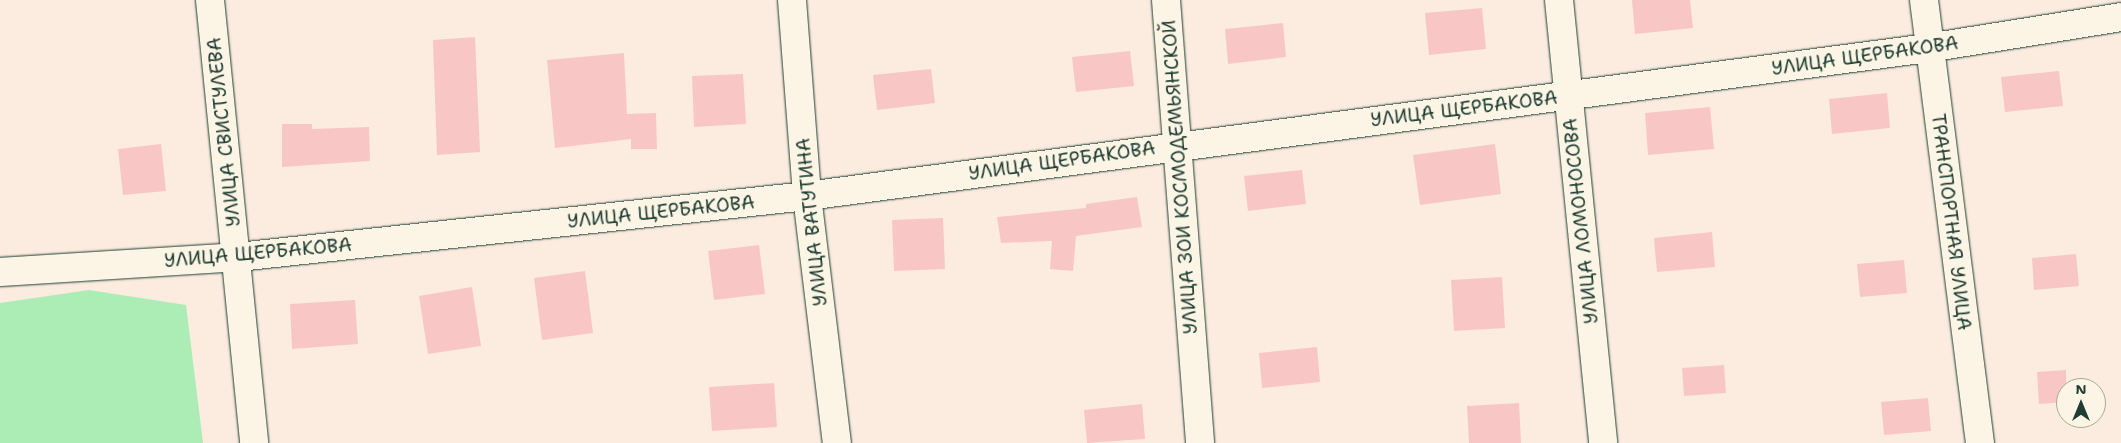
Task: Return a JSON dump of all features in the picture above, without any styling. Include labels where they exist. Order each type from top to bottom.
[{"type":"street","name":"УЛИЦА СВИСТУЛЕВА","points":[[210,0],[238,257],[254,443]]},
{"type":"street","name":"УЛИЦА ВАТУТИНА","points":[[792,0],[807,196],[837,443]]},
{"type":"street","name":"УЛИЦА ЗОИ КОСМОДЕМЬЯНСКОЙ","points":[[1166,0],[1200,443]]},
{"type":"street","name":"УЛИЦА ЛОМОНОСОВА","points":[[1559,0],[1603,443]]},
{"type":"street","name":"ТРАНСПОРТНАЯ УЛИЦА","points":[[1924,0],[1928,48],[1980,443]]},
{"type":"street","name":"УЛИЦА ЩЕРБАКОВА","points":[[0,272],[238,257],[807,196],[1928,48],[2121,17]]},
{"type":"green space","points":[[89,290],[186,305],[203,443],[0,443],[0,303]]},
{"type":"building","points":[[1632,0],[1690,0],[1693,28],[1635,34]]},
{"type":"building","points":[[1482,8],[1486,49],[1429,55],[1425,13]]},
{"type":"building","points":[[1283,23],[1286,57],[1228,64],[1225,29]]},
{"type":"building","points":[[475,37],[480,152],[437,155],[433,40]]},
{"type":"building","points":[[1130,51],[1134,86],[1076,92],[1072,57]]},
{"type":"building","points":[[624,53],[627,114],[656,113],[657,149],[631,149],[631,139],[555,148],[547,60]]},
{"type":"building","points":[[931,69],[935,103],[877,110],[873,75]]},
{"type":"building","points":[[2059,71],[2063,106],[2005,112],[2001,77]]},
{"type":"building","points":[[743,74],[746,124],[694,127],[692,76]]},
{"type":"building","points":[[1887,93],[1890,128],[1832,134],[1829,99]]},
{"type":"building","points":[[1710,107],[1714,149],[1648,155],[1645,113]]},
{"type":"building","points":[[282,124],[312,124],[312,129],[369,127],[370,161],[282,167]]},
{"type":"building","points":[[161,144],[166,191],[123,195],[118,149]]},
{"type":"building","points":[[1495,144],[1501,194],[1420,205],[1413,155]]},
{"type":"building","points":[[1302,170],[1306,204],[1248,211],[1244,176]]},
{"type":"building","points":[[1137,197],[1142,227],[1076,236],[1073,271],[1050,269],[1052,241],[1001,243],[997,217],[1086,208],[1086,204]]},
{"type":"building","points":[[943,218],[945,269],[894,271],[892,220]]},
{"type":"building","points":[[1712,232],[1715,267],[1657,272],[1654,238]]},
{"type":"building","points":[[759,245],[765,294],[714,300],[708,251]]},
{"type":"building","points":[[2076,254],[2079,286],[2034,290],[2032,258]]},
{"type":"building","points":[[1904,260],[1907,293],[1860,297],[1857,264]]},
{"type":"building","points":[[585,271],[593,333],[542,340],[534,278]]},
{"type":"building","points":[[1502,277],[1505,328],[1454,331],[1451,280]]},
{"type":"building","points":[[472,287],[481,346],[428,354],[419,296]]},
{"type":"building","points":[[355,300],[358,344],[292,349],[290,304]]},
{"type":"building","points":[[1317,347],[1320,382],[1262,388],[1259,353]]},
{"type":"building","points":[[1724,365],[1726,393],[1684,396],[1682,368]]},
{"type":"building","points":[[2066,370],[2066,378],[2056,378],[2056,403],[2039,404],[2037,372]]},
{"type":"building","points":[[774,383],[777,427],[712,431],[709,387]]},
{"type":"building","points":[[1928,398],[1931,431],[1884,435],[1881,402]]},
{"type":"building","points":[[1519,403],[1521,443],[1469,443],[1467,406]]},
{"type":"building","points":[[1142,404],[1145,439],[1087,443],[1084,410]]}]
